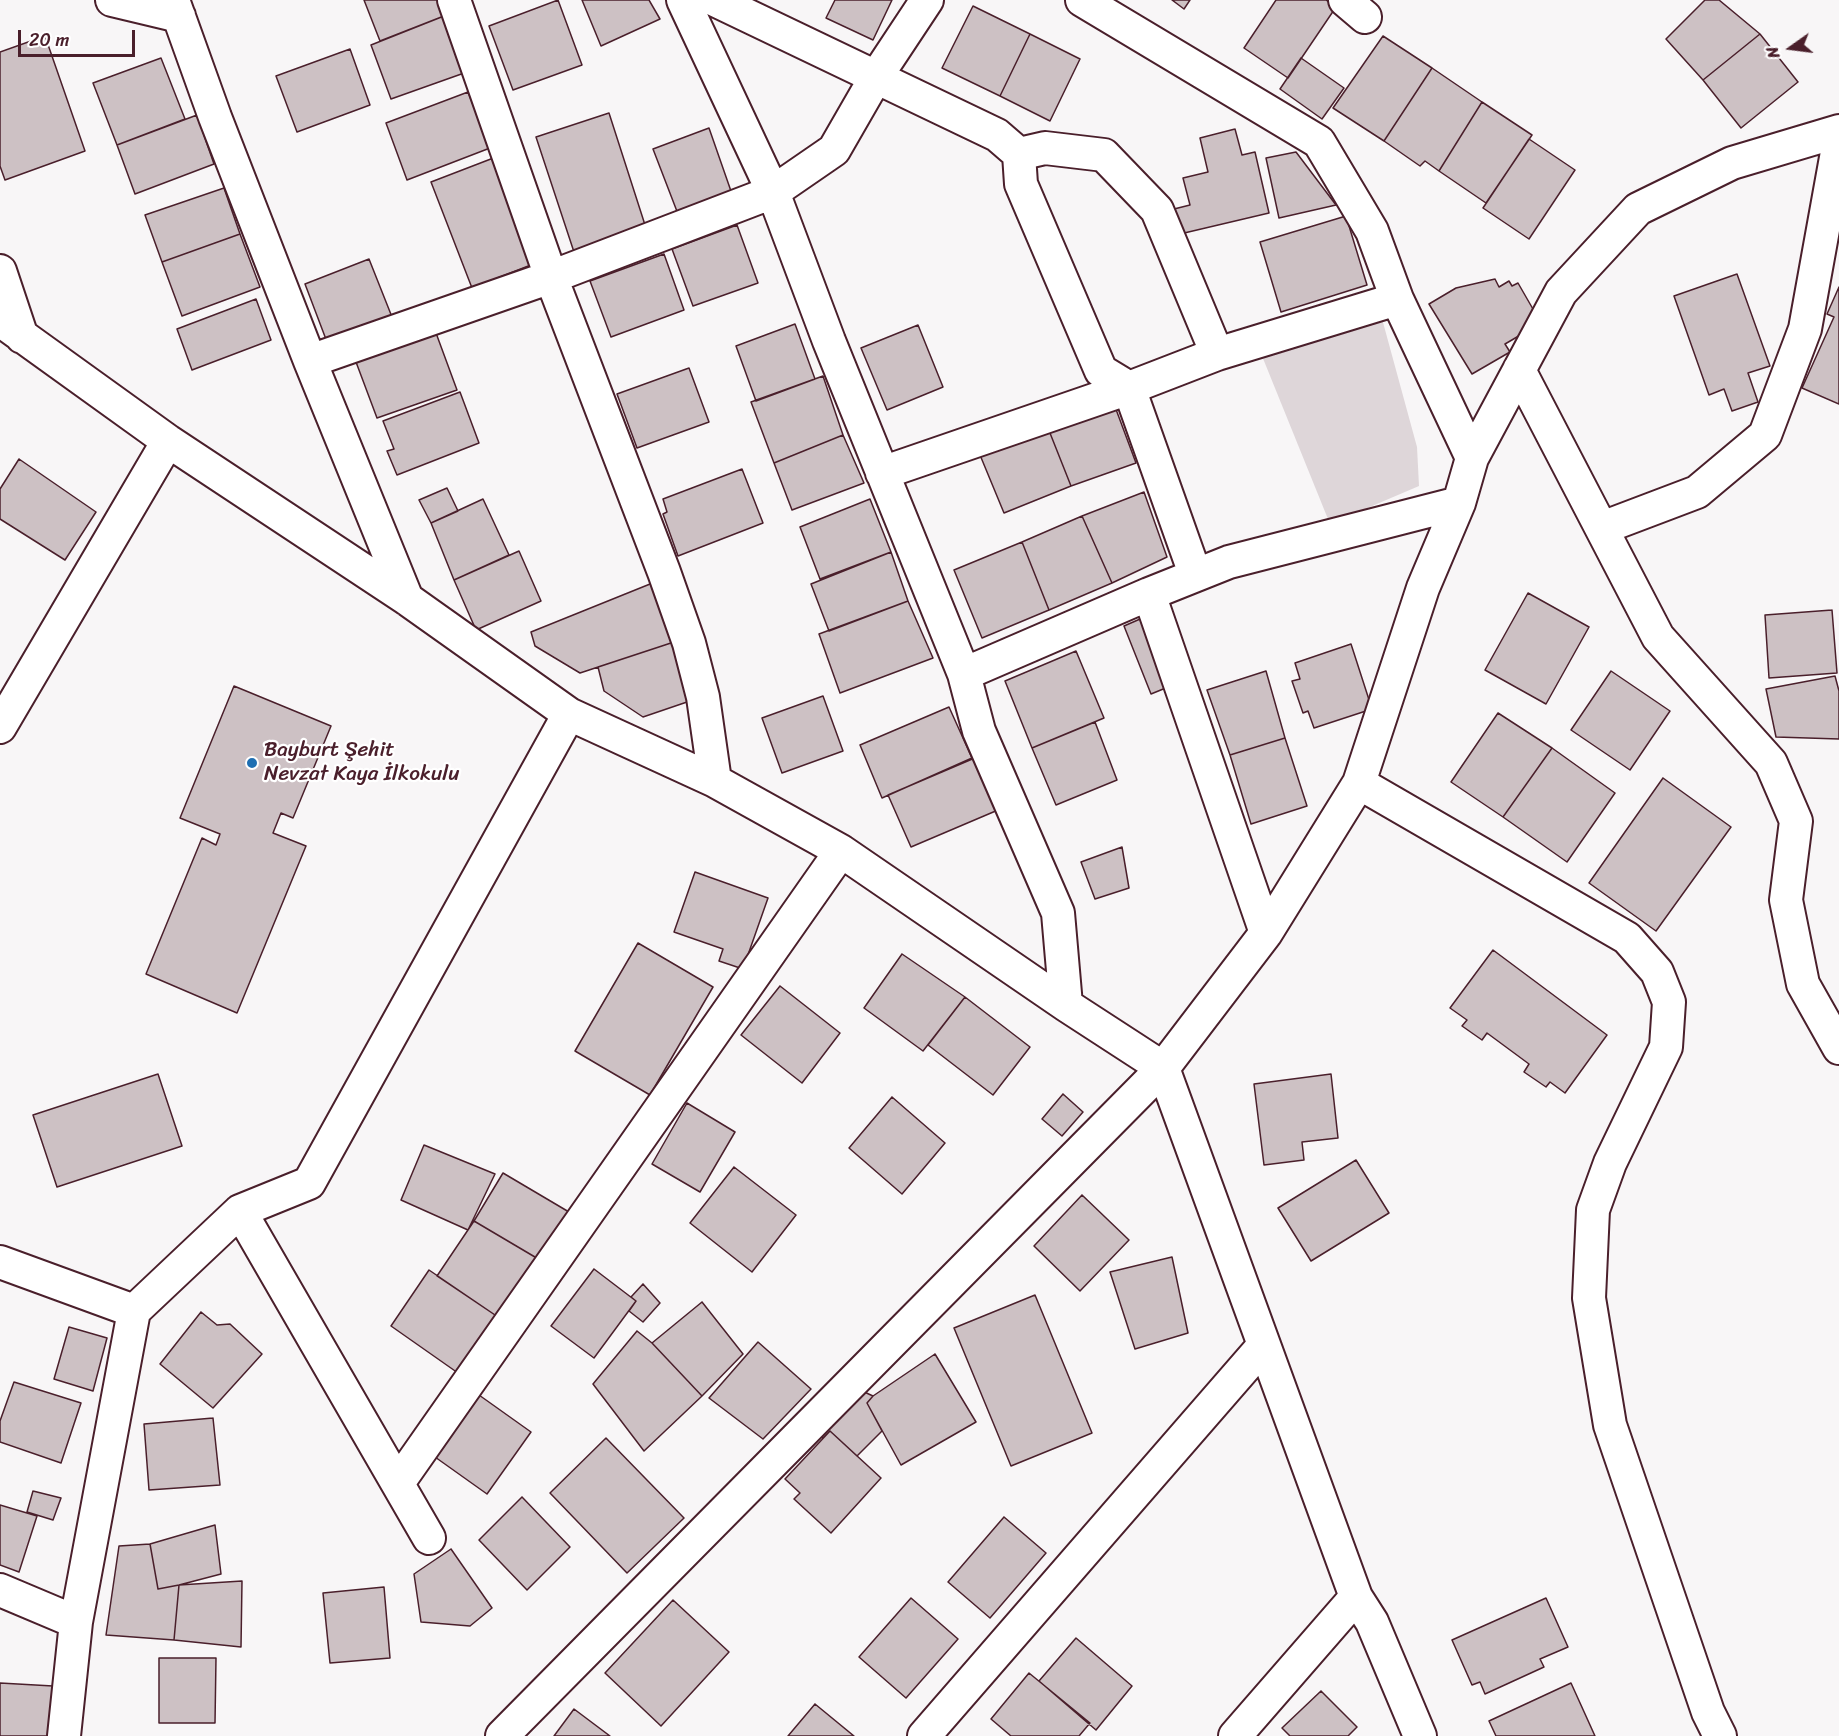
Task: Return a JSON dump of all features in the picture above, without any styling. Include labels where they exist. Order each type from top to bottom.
[{"type":"street","points":[[112,0],[176,8],[215,117],[310,362],[407,599]]},
{"type":"street","points":[[454,0],[551,277],[689,643],[703,697],[715,781]]},
{"type":"street","points":[[683,0],[773,192],[882,473],[964,674],[979,730],[1058,913],[1066,1005]]},
{"type":"street","points":[[715,0],[997,135],[1019,154],[1021,184],[1101,371],[1129,388],[1195,574]]},
{"type":"street","points":[[310,362],[551,277],[773,192],[834,150],[876,77],[927,0]]},
{"type":"street","points":[[1082,0],[1319,142],[1372,231],[1397,299],[1472,458]]},
{"type":"street","points":[[502,1736],[1163,1068],[1266,933],[1359,783],[1423,588],[1459,503],[1472,458],[1561,292],[1638,208],[1732,163],[1839,131]]},
{"type":"street","points":[[1602,528],[1697,492],[1765,435],[1804,329],[1839,141]]},
{"type":"street","points":[[1019,154],[1045,148],[1104,155],[1157,210],[1217,354]]},
{"type":"street","points":[[0,271],[11,328],[168,441],[407,599],[569,714],[715,781],[841,851],[1066,1005],[1163,1068],[1356,1597],[1372,1622],[1420,1736]]},
{"type":"street","points":[[882,473],[1129,388],[1217,354],[1397,299]]},
{"type":"street","points":[[1519,370],[1658,637],[1771,763],[1796,820],[1786,900],[1803,984],[1839,1048]]},
{"type":"street","points":[[0,727],[168,441]]},
{"type":"street","points":[[964,674],[1195,574],[1228,562],[1459,503]]},
{"type":"street","points":[[1149,594],[1266,933]]},
{"type":"street","points":[[64,1736],[76,1622],[134,1311],[240,1211],[309,1183],[569,714]]},
{"type":"street","points":[[1359,783],[1627,938],[1657,972],[1669,1002],[1666,1047],[1610,1163],[1593,1210],[1589,1298],[1610,1425],[1708,1712],[1720,1736]]},
{"type":"street","points":[[398,1483],[841,851]]},
{"type":"street","points":[[240,1211],[429,1538]]},
{"type":"street","points":[[0,1262],[134,1311]]},
{"type":"street","points":[[924,1736],[1264,1345]]},
{"type":"street","points":[[0,1590],[76,1622]]},
{"type":"street","points":[[1235,1736],[1356,1597]]},
{"type":"shaded area","points":[[1381,315],[1417,447],[1419,486],[1330,524],[1262,356]]},
{"type":"building","points":[[364,0],[445,0],[449,14],[380,41]]},
{"type":"building","points":[[558,0],[582,65],[513,90],[489,26]]},
{"type":"building","points":[[582,0],[649,0],[660,19],[601,46]]},
{"type":"building","points":[[835,0],[892,0],[873,40],[826,18]]},
{"type":"building","points":[[1172,0],[1190,0],[1184,9]]},
{"type":"building","points":[[1276,0],[1326,0],[1336,7],[1288,78],[1244,48]]},
{"type":"building","points":[[1705,0],[1719,0],[1760,34],[1703,80],[1666,39]]},
{"type":"building","points":[[973,6],[1030,34],[1000,96],[942,68]]},
{"type":"building","points":[[449,14],[467,72],[391,99],[371,45]]},
{"type":"building","points":[[1030,34],[1080,59],[1050,121],[1000,96]]},
{"type":"building","points":[[1760,34],[1798,82],[1741,128],[1703,80]]},
{"type":"building","points":[[45,36],[85,151],[5,180],[0,166],[0,52]]},
{"type":"building","points":[[1383,36],[1432,68],[1384,141],[1333,108]]},
{"type":"building","points":[[350,49],[370,105],[297,132],[276,76]]},
{"type":"building","points":[[161,58],[185,119],[117,145],[93,83]]},
{"type":"building","points":[[1301,58],[1344,88],[1322,119],[1280,89]]},
{"type":"building","points":[[1432,68],[1482,102],[1439,171],[1425,161],[1420,166],[1384,141]]},
{"type":"building","points":[[468,92],[490,148],[407,180],[386,123]]},
{"type":"building","points":[[1482,102],[1532,135],[1486,203],[1439,171]]},
{"type":"building","points":[[609,113],[646,228],[574,252],[536,137]]},
{"type":"building","points":[[197,115],[214,164],[135,194],[117,145]]},
{"type":"building","points":[[709,128],[732,194],[678,214],[653,149]]},
{"type":"building","points":[[1235,129],[1242,155],[1255,152],[1269,213],[1180,234],[1174,209],[1190,205],[1183,178],[1208,172],[1200,138]]},
{"type":"building","points":[[1529,139],[1575,170],[1529,239],[1483,208]]},
{"type":"building","points":[[1296,152],[1336,205],[1279,218],[1266,158]]},
{"type":"building","points":[[496,157],[536,263],[472,288],[431,182]]},
{"type":"building","points":[[224,188],[240,234],[162,262],[145,215]]},
{"type":"building","points":[[1346,216],[1367,285],[1281,312],[1260,242]]},
{"type":"building","points":[[737,225],[758,283],[693,306],[672,249]]},
{"type":"building","points":[[240,234],[260,287],[182,316],[162,262]]},
{"type":"building","points":[[664,254],[684,310],[611,337],[590,281]]},
{"type":"building","points":[[369,259],[392,317],[327,342],[305,284]]},
{"type":"building","points":[[1737,274],[1770,366],[1748,373],[1758,402],[1732,411],[1724,389],[1709,395],[1674,296]]},
{"type":"building","points":[[1495,279],[1499,287],[1509,281],[1512,286],[1518,283],[1541,323],[1505,344],[1510,352],[1472,374],[1429,304],[1456,288]]},
{"type":"building","points":[[1839,287],[1839,404],[1802,388],[1834,317],[1827,314]]},
{"type":"building","points":[[256,299],[271,340],[192,370],[177,329]]},
{"type":"building","points":[[795,324],[815,379],[756,401],[736,346]]},
{"type":"building","points":[[918,325],[943,387],[887,410],[861,348]]},
{"type":"building","points":[[436,333],[457,390],[377,418],[356,362]]},
{"type":"building","points":[[689,368],[709,422],[637,448],[617,394]]},
{"type":"building","points":[[823,376],[843,435],[774,463],[751,402]]},
{"type":"building","points":[[460,392],[479,443],[397,475],[387,451],[394,449],[383,421]]},
{"type":"building","points":[[1114,404],[1136,463],[1071,486],[1048,428]]},
{"type":"building","points":[[1048,428],[1071,486],[1004,513],[980,455]]},
{"type":"building","points":[[843,435],[864,483],[792,510],[774,463]]},
{"type":"building","points":[[19,459],[96,512],[65,560],[0,519],[0,489]]},
{"type":"building","points":[[742,469],[763,523],[678,556],[663,514],[667,512],[663,499]]},
{"type":"building","points":[[447,488],[458,511],[431,523],[419,500]]},
{"type":"building","points":[[1144,492],[1167,557],[1112,583],[1082,516]]},
{"type":"building","points":[[483,499],[509,555],[454,580],[431,523]]},
{"type":"building","points":[[870,499],[891,552],[820,579],[800,527]]},
{"type":"building","points":[[1082,516],[1112,583],[1049,610],[1022,542]]},
{"type":"building","points":[[1022,542],[1049,610],[982,638],[954,570]]},
{"type":"building","points":[[519,551],[541,601],[476,630],[454,580]]},
{"type":"building","points":[[891,552],[908,601],[829,631],[811,584]]},
{"type":"building","points":[[655,582],[674,642],[580,673],[535,646],[531,632]]},
{"type":"building","points":[[1528,593],[1589,627],[1546,704],[1485,670]]},
{"type":"building","points":[[908,601],[933,658],[840,693],[819,634]]},
{"type":"building","points":[[1832,610],[1837,673],[1769,678],[1765,615]]},
{"type":"building","points":[[1147,616],[1173,685],[1151,694],[1124,626]]},
{"type":"building","points":[[674,642],[687,702],[643,717],[604,691],[598,667]]},
{"type":"building","points":[[1351,644],[1372,709],[1314,728],[1308,711],[1303,713],[1292,681],[1300,679],[1295,663]]},
{"type":"building","points":[[1076,651],[1104,718],[1032,748],[1005,681]]},
{"type":"building","points":[[1266,671],[1285,738],[1230,755],[1207,690]]},
{"type":"building","points":[[1611,671],[1670,711],[1630,770],[1571,730]]},
{"type":"building","points":[[1835,676],[1839,691],[1839,739],[1776,737],[1766,689]]},
{"type":"building","points":[[234,686],[331,726],[293,818],[281,813],[273,833],[306,846],[237,1013],[146,974],[202,838],[216,845],[220,834],[180,818]]},
{"type":"building","points":[[823,696],[843,751],[782,773],[762,718]]},
{"type":"building","points":[[949,707],[972,758],[882,798],[860,745]]},
{"type":"building","points":[[1498,713],[1552,748],[1503,817],[1451,782]]},
{"type":"building","points":[[1095,722],[1117,780],[1056,805],[1032,748]]},
{"type":"building","points":[[1285,738],[1307,806],[1251,824],[1230,755]]},
{"type":"building","points":[[1552,748],[1615,793],[1567,862],[1503,817]]},
{"type":"building","points":[[977,757],[998,810],[911,847],[888,795]]},
{"type":"building","points":[[1663,778],[1731,827],[1656,931],[1589,883]]},
{"type":"building","points":[[1122,847],[1129,888],[1095,899],[1081,862]]},
{"type":"building","points":[[695,872],[768,898],[743,969],[719,961],[723,949],[674,932]]},
{"type":"building","points":[[638,943],[713,987],[650,1095],[575,1051]]},
{"type":"building","points":[[1493,950],[1607,1035],[1565,1093],[1550,1082],[1546,1087],[1524,1072],[1529,1064],[1487,1033],[1482,1040],[1462,1026],[1467,1020],[1450,1008]]},
{"type":"building","points":[[902,954],[965,997],[923,1051],[864,1008]]},
{"type":"building","points":[[780,986],[840,1033],[802,1083],[741,1035]]},
{"type":"building","points":[[965,997],[1030,1047],[993,1095],[928,1045]]},
{"type":"building","points":[[158,1074],[182,1146],[57,1187],[33,1115]]},
{"type":"building","points":[[1331,1074],[1338,1138],[1302,1142],[1304,1160],[1264,1165],[1254,1084]]},
{"type":"building","points":[[1063,1094],[1083,1112],[1062,1136],[1042,1119]]},
{"type":"building","points":[[892,1097],[945,1143],[902,1194],[849,1148]]},
{"type":"building","points":[[687,1103],[735,1132],[700,1192],[652,1164]]},
{"type":"building","points":[[424,1145],[495,1174],[468,1230],[401,1200]]},
{"type":"building","points":[[1356,1160],[1389,1213],[1311,1261],[1278,1208]]},
{"type":"building","points":[[734,1167],[796,1215],[752,1272],[690,1223]]},
{"type":"building","points":[[503,1173],[569,1212],[540,1260],[474,1221]]},
{"type":"building","points":[[1082,1195],[1129,1240],[1080,1291],[1034,1246]]},
{"type":"building","points":[[474,1221],[540,1260],[498,1317],[437,1276]]},
{"type":"building","points":[[1172,1257],[1188,1333],[1135,1349],[1110,1272]]},
{"type":"building","points":[[594,1269],[636,1301],[594,1358],[551,1326]]},
{"type":"building","points":[[429,1270],[498,1317],[458,1373],[391,1326]]},
{"type":"building","points":[[643,1284],[660,1303],[643,1322],[629,1311],[636,1301],[631,1297]]},
{"type":"building","points":[[1035,1295],[1092,1433],[1011,1466],[954,1328]]},
{"type":"building","points":[[702,1302],[743,1354],[702,1396],[652,1343]]},
{"type":"building","points":[[201,1312],[217,1325],[230,1324],[262,1354],[213,1408],[160,1364]]},
{"type":"building","points":[[69,1327],[107,1338],[93,1391],[54,1379]]},
{"type":"building","points":[[637,1331],[652,1343],[702,1396],[644,1451],[593,1384]]},
{"type":"building","points":[[758,1342],[811,1389],[763,1439],[709,1398]]},
{"type":"building","points":[[935,1354],[976,1422],[901,1465],[867,1403],[873,1396]]},
{"type":"building","points":[[14,1382],[81,1403],[61,1463],[0,1442],[0,1421]]},
{"type":"building","points":[[860,1390],[873,1396],[867,1403],[882,1431],[857,1456],[830,1431],[823,1438],[815,1431]]},
{"type":"building","points":[[479,1395],[531,1432],[487,1494],[435,1457]]},
{"type":"building","points":[[213,1418],[220,1485],[149,1490],[144,1424]]},
{"type":"building","points":[[830,1431],[881,1478],[831,1533],[794,1499],[800,1493],[785,1479]]},
{"type":"building","points":[[606,1438],[684,1518],[627,1573],[550,1493]]},
{"type":"building","points":[[33,1491],[61,1498],[53,1520],[27,1512]]},
{"type":"building","points":[[522,1497],[570,1547],[527,1590],[479,1540]]},
{"type":"building","points":[[0,1505],[37,1516],[19,1572],[0,1565]]},
{"type":"building","points":[[1004,1517],[1046,1553],[990,1618],[948,1582]]},
{"type":"building","points":[[215,1525],[221,1574],[158,1589],[150,1544]]},
{"type":"building","points":[[150,1544],[158,1589],[179,1585],[174,1640],[106,1635],[119,1546]]},
{"type":"building","points":[[451,1549],[492,1608],[470,1626],[421,1622],[414,1574]]},
{"type":"building","points":[[242,1581],[241,1647],[174,1640],[179,1585]]},
{"type":"building","points":[[384,1587],[390,1658],[330,1663],[323,1593]]},
{"type":"building","points":[[911,1598],[958,1639],[906,1698],[859,1657]]},
{"type":"building","points":[[1546,1598],[1568,1647],[1540,1659],[1544,1667],[1485,1694],[1480,1682],[1472,1685],[1452,1640]]},
{"type":"building","points":[[673,1600],[729,1652],[661,1726],[605,1673]]},
{"type":"building","points":[[1076,1638],[1132,1686],[1096,1730],[1039,1681]]},
{"type":"building","points":[[159,1658],[216,1658],[215,1723],[159,1723]]},
{"type":"building","points":[[1029,1673],[1090,1723],[1079,1736],[1011,1736],[991,1719]]},
{"type":"building","points":[[0,1683],[53,1686],[50,1736],[0,1736]]},
{"type":"building","points":[[1571,1683],[1595,1736],[1496,1736],[1489,1721]]},
{"type":"building","points":[[1321,1691],[1357,1727],[1348,1736],[1290,1736],[1282,1728]]},
{"type":"building","points":[[815,1704],[854,1736],[788,1736]]},
{"type":"building","points":[[574,1709],[610,1736],[554,1736]]},
{"type":"place","name":"Bayburt Şehit Nevzat Kaya İlkokulu","points":[[252,763]]}]
